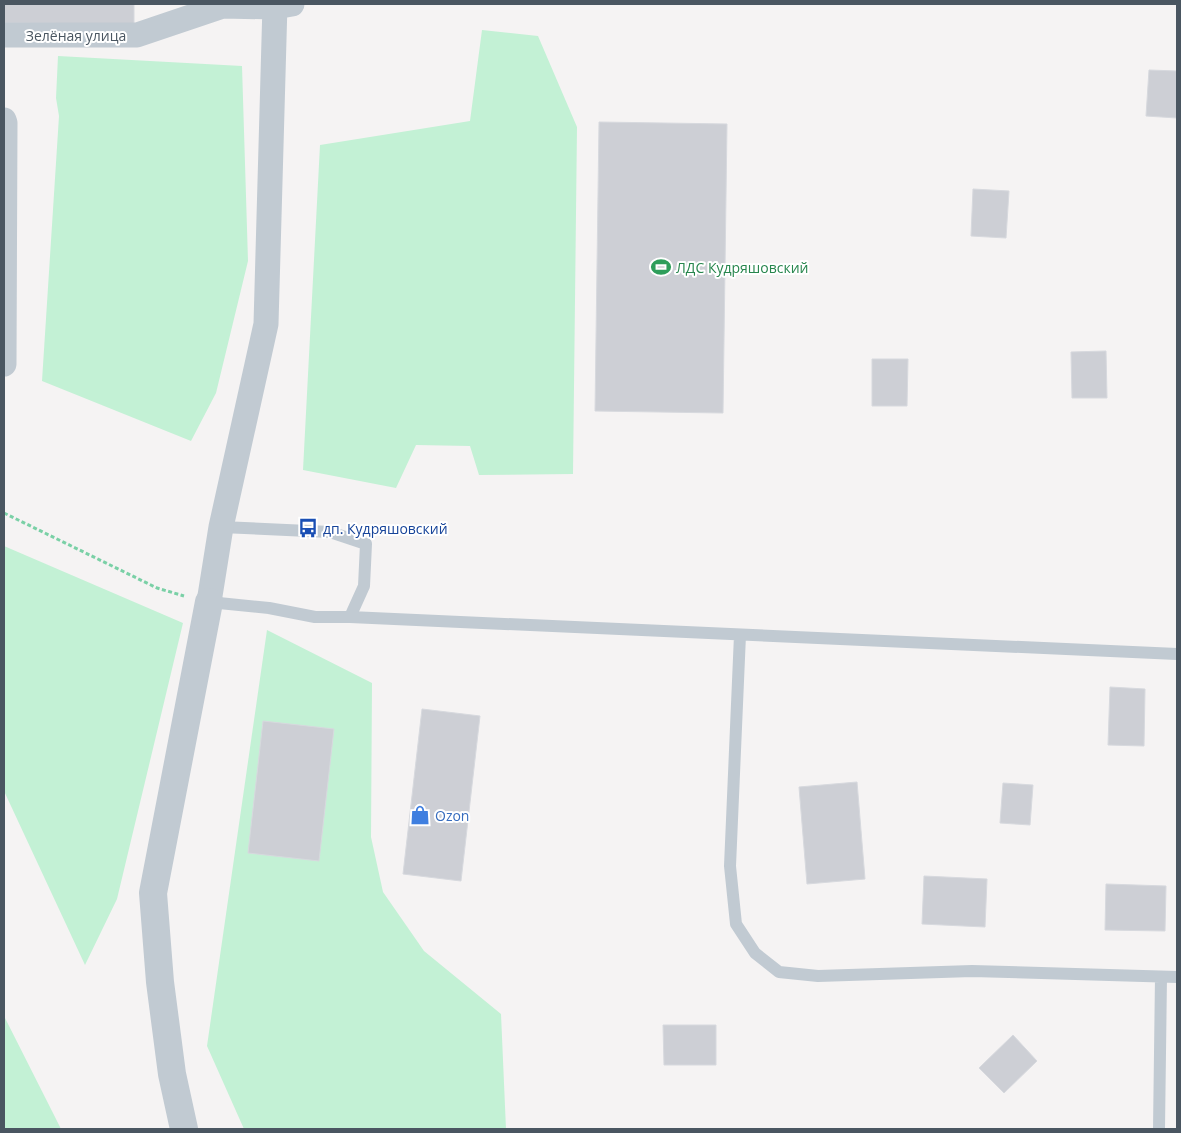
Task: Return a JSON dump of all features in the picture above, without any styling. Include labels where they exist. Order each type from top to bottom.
[{"type":"street","name":"Зелёная улица","points":[[4,35],[137,35],[177,17],[223,6],[281,5]]},
{"type":"street","points":[[184,1129],[172,1074],[162,1001],[152,893],[209,602],[221,527],[266,324],[281,5]]},
{"type":"street","points":[[4,120],[4,364]]},
{"type":"lane","points":[[221,527],[330,532],[366,544],[364,586],[350,617]]},
{"type":"lane","points":[[209,602],[269,608],[315,617],[350,617],[1177,654]]},
{"type":"lane","points":[[740,635],[730,866],[736,924],[755,953],[761,958],[779,972],[818,976],[972,971],[1177,977]]},
{"type":"lane","points":[[1159,1129],[1161,977]]},
{"type":"path","points":[[4,513],[158,588],[209,602]]},
{"type":"green space","points":[[482,30],[538,36],[577,127],[573,474],[479,475],[470,446],[416,445],[396,488],[303,470],[320,145],[470,121]]},
{"type":"green space","points":[[58,56],[242,66],[248,261],[216,393],[191,441],[42,381],[59,116],[56,98]]},
{"type":"green space","points":[[4,546],[183,623],[117,899],[85,965],[4,791]]},
{"type":"green space","points":[[267,630],[372,683],[371,837],[383,892],[424,951],[501,1014],[506,1129],[244,1129],[207,1046]]},
{"type":"green space","points":[[4,1016],[55,1117],[61,1129],[4,1129]]},
{"type":"building","points":[[4,4],[134,4],[134,24],[4,23]]},
{"type":"building","points":[[1149,70],[1177,71],[1177,118],[1146,116]]},
{"type":"building","name":"ЛДС Кудряшовский","points":[[599,122],[727,124],[723,413],[595,411]]},
{"type":"building","points":[[973,189],[1009,191],[1006,238],[971,236]]},
{"type":"building","points":[[1106,351],[1107,398],[1072,398],[1071,352]]},
{"type":"building","points":[[872,359],[908,359],[907,406],[872,406]]},
{"type":"building","points":[[1110,687],[1145,689],[1144,746],[1108,745]]},
{"type":"building","points":[[422,709],[480,716],[461,881],[403,874]]},
{"type":"building","points":[[263,721],[334,729],[319,861],[248,853]]},
{"type":"building","points":[[857,782],[865,879],[807,884],[799,787]]},
{"type":"building","points":[[1003,783],[1033,785],[1030,825],[1000,823]]},
{"type":"building","points":[[924,876],[987,879],[985,927],[922,924]]},
{"type":"building","points":[[1106,884],[1166,886],[1165,931],[1105,930]]},
{"type":"building","points":[[663,1025],[716,1025],[716,1065],[664,1065]]},
{"type":"building","points":[[1013,1035],[1037,1061],[1004,1093],[979,1068]]},
{"type":"place","name":"ЛДС Кудряшовский","points":[[661,267]]},
{"type":"place","name":"дп. Кудряшовский","points":[[308,528]]},
{"type":"place","name":"Ozon","points":[[420,815]]}]
